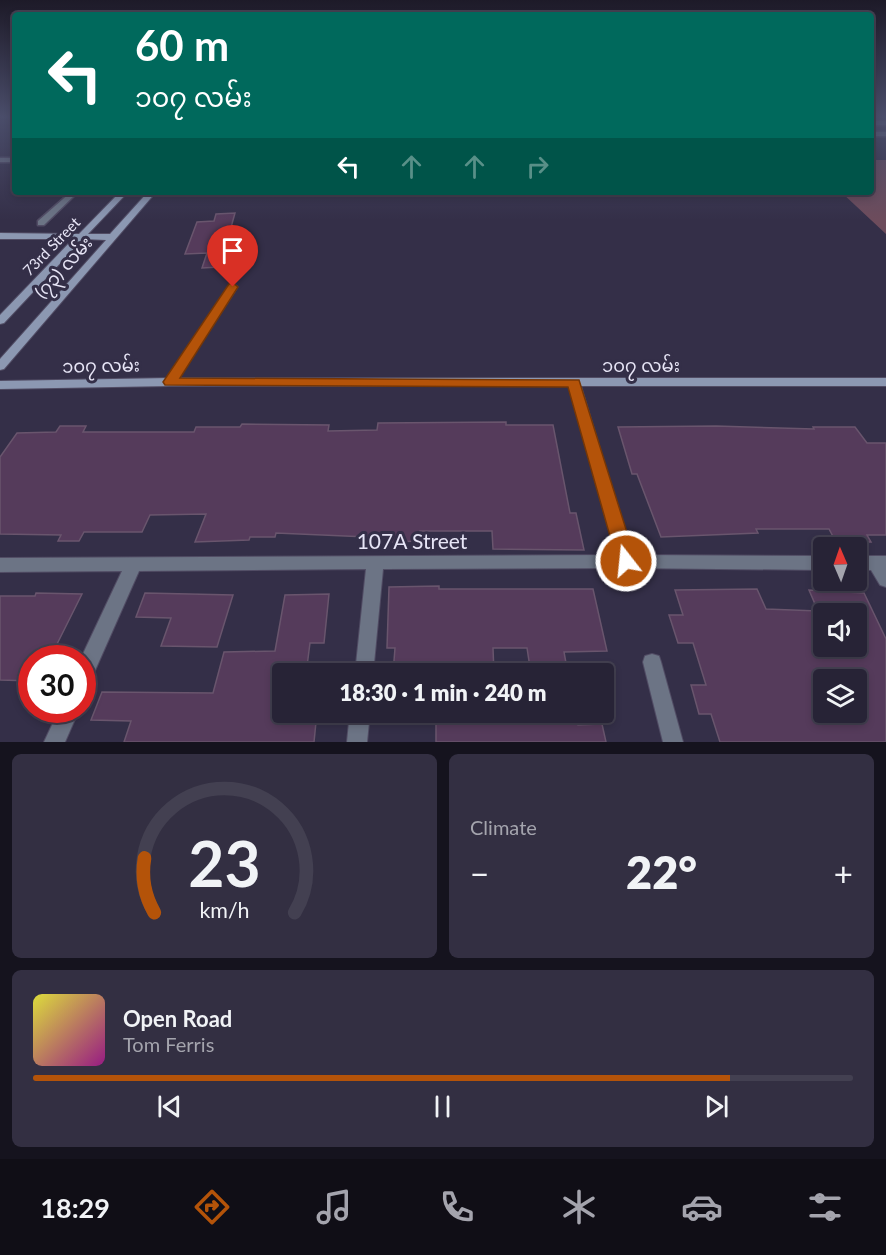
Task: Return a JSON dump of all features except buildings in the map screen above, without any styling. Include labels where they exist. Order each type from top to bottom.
[{"type":"main road","name":"73rd Street","points":[[0,321],[121,195]]},
{"type":"main road","name":"(၇၃) လမ်း","points":[[0,366],[149,195]]},
{"type":"main road","points":[[0,236],[112,237]]},
{"type":"main road","name":"၁၀၇ လမ်း","points":[[0,385],[170,382],[886,382]]},
{"type":"street","points":[[574,383],[626,561]]},
{"type":"street","name":"107A Street","points":[[0,566],[626,561],[813,563]]},
{"type":"street","points":[[365,663],[375,563]]},
{"type":"street","points":[[881,563],[886,580]]},
{"type":"street","points":[[96,647],[133,565]]},
{"type":"street","points":[[652,662],[673,742]]},
{"type":"street","points":[[54,742],[63,723]]},
{"type":"street","points":[[357,742],[359,723]]},
{"type":"lane","points":[[41,223],[72,195]]},
{"type":"lane","points":[[170,382],[233,287]]},
{"type":"shaded area","points":[[874,160],[886,160],[886,234],[844,195],[874,195]]},
{"type":"route","points":[[233,287],[170,382],[574,383],[626,561]]}]
